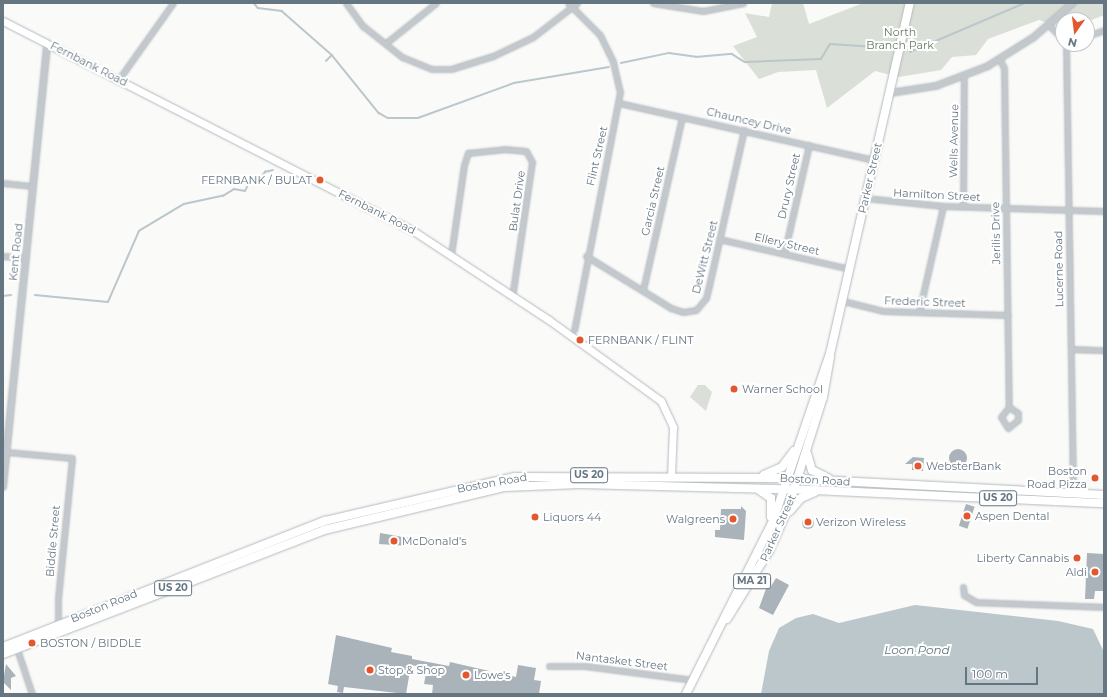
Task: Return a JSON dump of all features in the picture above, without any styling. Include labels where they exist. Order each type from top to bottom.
[{"type":"main road","name":"Parker Street","points":[[686,694],[770,529],[789,479],[801,438],[830,354],[910,3]]},
{"type":"main road","name":"Fernbank Road","points":[[3,21],[412,230],[451,255],[662,400],[673,427],[671,476]]},
{"type":"main road","name":"Parker Street","points":[[723,623],[776,536],[798,479],[826,389],[830,354]]},
{"type":"main road","points":[[745,477],[782,467],[801,438]]},
{"type":"main road","points":[[809,444],[808,462],[815,472],[851,482]]},
{"type":"main road","name":"Boston Road","points":[[3,647],[337,517],[516,477],[745,477],[1104,496]]},
{"type":"main road","name":"Boston Road","points":[[3,654],[324,530],[480,493],[540,484],[825,491],[1104,503]]},
{"type":"main road","points":[[755,489],[771,498],[770,529]]},
{"type":"main road","points":[[776,536],[799,499],[825,491]]},
{"type":"street","points":[[119,79],[173,3]]},
{"type":"street","points":[[346,3],[358,20],[414,64],[452,69],[493,56],[533,37],[569,5],[577,3]]},
{"type":"street","points":[[386,43],[436,3]]},
{"type":"street","points":[[653,3],[702,11],[744,3]]},
{"type":"street","points":[[890,93],[936,86],[964,76],[1000,60],[1049,25],[1073,3]]},
{"type":"street","name":"Flint Street","points":[[569,5],[605,45],[617,72],[619,103],[586,256],[574,330]]},
{"type":"street","points":[[1049,25],[1055,31]]},
{"type":"street","name":"Kent Road","points":[[3,487],[47,43]]},
{"type":"street","name":"Lucerne Road","points":[[1066,52],[1072,494]]},
{"type":"street","name":"Jerilis Drive","points":[[1000,60],[1004,68],[1009,407]]},
{"type":"street","name":"Wells Avenue","points":[[963,206],[964,76]]},
{"type":"street","name":"Chauncey Drive","points":[[619,103],[874,160]]},
{"type":"street","name":"Garcia Street","points":[[643,290],[682,117]]},
{"type":"street","name":"DeWitt Street","points":[[586,256],[678,311],[696,310],[706,298],[744,130]]},
{"type":"street","name":"Drury Street","points":[[784,254],[809,145]]},
{"type":"street","name":"Bulat Drive","points":[[451,255],[464,165],[468,153],[504,149],[526,151],[532,162],[512,297]]},
{"type":"street","points":[[3,183],[33,186]]},
{"type":"street","name":"Hamilton Street","points":[[865,198],[943,206],[1104,211]]},
{"type":"street","points":[[919,312],[943,206]]},
{"type":"street","name":"Ellery Street","points":[[720,239],[850,270]]},
{"type":"street","points":[[3,256],[26,258]]},
{"type":"street","name":"Frederic Street","points":[[843,301],[883,311],[1008,315]]},
{"type":"street","points":[[1071,349],[1104,350]]},
{"type":"street","name":"Biddle Street","points":[[7,452],[72,458],[58,598],[58,625]]},
{"type":"street","points":[[963,587],[964,595],[976,602],[1104,607]]},
{"type":"street","points":[[16,649],[32,694]]},
{"type":"street","name":"Nantasket Street","points":[[549,666],[585,666],[694,680]]},
{"type":"green space","name":"North Branch Park","points":[[772,3],[803,3],[809,24],[863,3],[1104,3],[1104,15],[1095,19],[1095,12],[1055,12],[1055,25],[1039,20],[988,39],[976,55],[952,57],[941,70],[899,77],[875,71],[827,108],[816,70],[778,72],[759,79],[733,46],[757,37],[745,13],[769,17]]},
{"type":"green space","points":[[698,385],[705,385],[712,392],[706,411],[690,397]]},
{"type":"water","name":"Loon Pond","points":[[915,605],[1058,621],[1093,629],[1103,650],[1104,694],[761,694],[769,651],[779,628],[796,618],[813,614],[839,623]]},
{"type":"building","points":[[958,449],[964,452],[967,458],[964,464],[958,467],[952,464],[949,458],[952,452]]},
{"type":"building","name":"WebsterBank","points":[[913,457],[924,458],[923,471],[912,470],[912,464],[905,464]]},
{"type":"building","name":"Aspen Dental","points":[[966,504],[975,507],[967,529],[959,526]]},
{"type":"building","name":"Walgreens","points":[[741,506],[746,511],[744,540],[715,537],[715,530],[720,530],[721,509],[741,509]]},
{"type":"building","name":"Verizon Wireless","points":[[806,517],[810,517],[814,523],[810,529],[806,529],[802,525],[802,521]]},
{"type":"building","name":"McDonald's","points":[[380,533],[409,538],[408,546],[379,544]]},
{"type":"building","name":"Aldi","points":[[1087,553],[1104,554],[1104,591],[1095,591],[1094,599],[1085,599]]},
{"type":"building","points":[[776,578],[789,585],[773,615],[759,608],[767,586],[770,588]]},
{"type":"building","points":[[336,635],[392,648],[391,652],[412,656],[412,659],[449,666],[450,662],[516,677],[518,665],[536,668],[534,680],[541,681],[539,694],[432,694],[433,685],[424,684],[427,668],[411,665],[406,694],[344,687],[343,693],[337,692],[338,686],[328,684]]},
{"type":"building","points":[[6,664],[16,676],[11,678],[11,690],[3,682]]},
{"type":"waterway","points":[[254,3],[258,8],[282,11],[332,55],[379,113],[388,118],[418,118],[514,83],[609,67]]},
{"type":"waterway","points":[[910,52],[1025,3]]},
{"type":"waterway","points":[[621,63],[669,53],[696,57],[732,54],[745,62],[821,59],[830,44],[891,48]]},
{"type":"waterway","points":[[326,61],[332,55]]},
{"type":"waterway","points":[[35,295],[108,302],[139,231],[184,204],[223,196],[234,189],[245,191],[251,179],[260,179],[265,172],[273,170]]},
{"type":"waterway","points":[[3,296],[11,295]]},
{"type":"place","name":"FERNBANK / BULAT","points":[[320,180]]},
{"type":"place","name":"FERNBANK / FLINT","points":[[580,340]]},
{"type":"place","name":"Warner School","points":[[734,389]]},
{"type":"place","name":"WebsterBank","points":[[918,466]]},
{"type":"place","name":"Boston Road Pizza","points":[[1095,478]]},
{"type":"place","name":"Aspen Dental","points":[[967,516]]},
{"type":"place","name":"Liquors 44","points":[[535,517]]},
{"type":"place","name":"Walgreens","points":[[733,519]]},
{"type":"place","name":"Verizon Wireless","points":[[808,522]]},
{"type":"place","name":"McDonald's","points":[[394,541]]},
{"type":"place","name":"Liberty Cannabis","points":[[1077,558]]},
{"type":"place","name":"Aldi","points":[[1095,572]]},
{"type":"place","name":"BOSTON / BIDDLE","points":[[32,643]]},
{"type":"place","name":"Stop & Shop","points":[[370,670]]},
{"type":"place","name":"Lowe's","points":[[466,675]]}]
